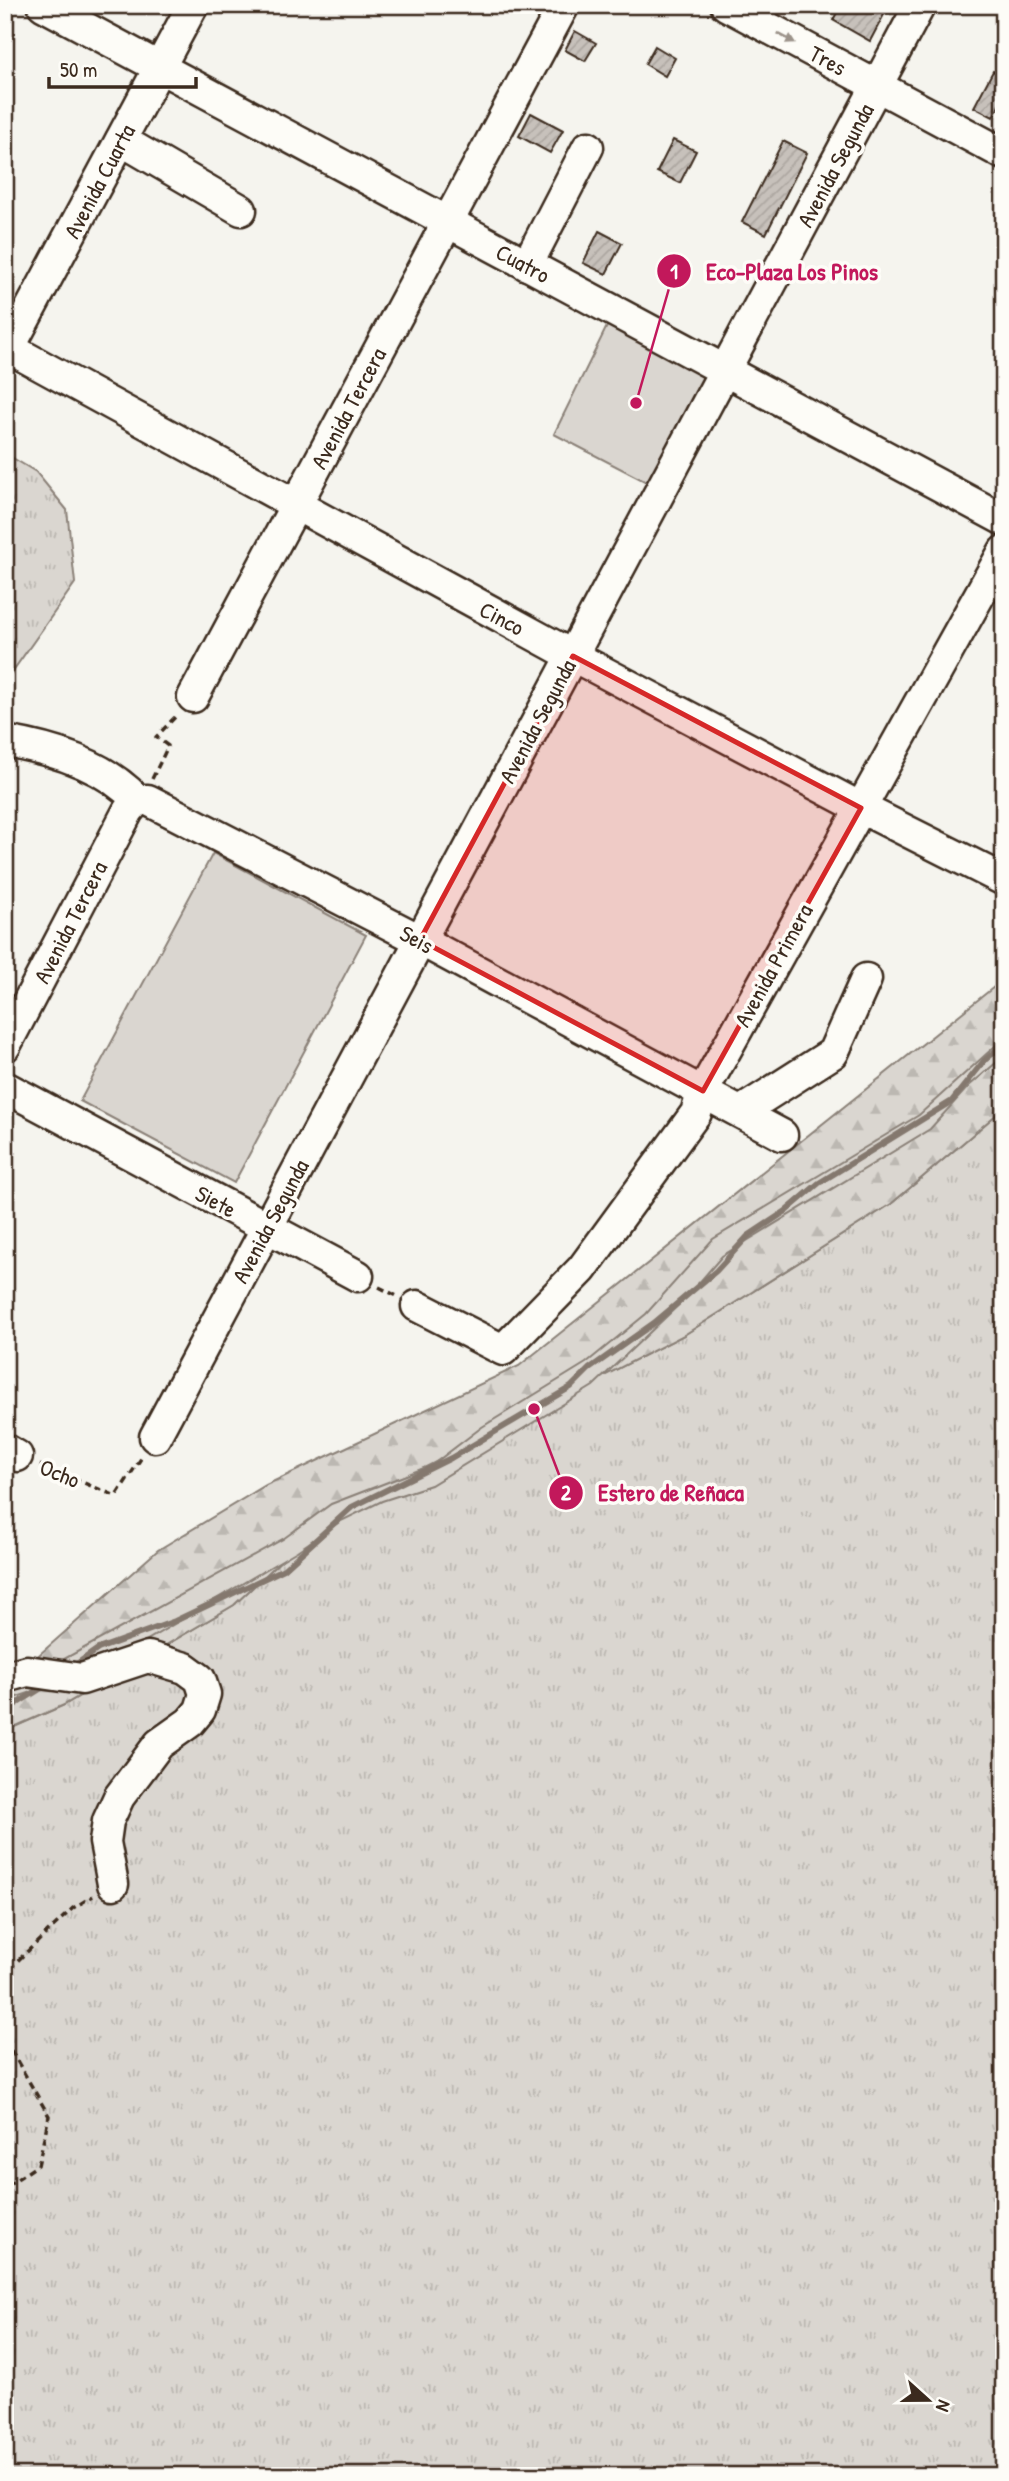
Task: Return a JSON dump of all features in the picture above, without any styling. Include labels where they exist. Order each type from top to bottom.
[{"type":"street","name":"Cuatro","points":[[43,5],[1004,520]]},
{"type":"street","name":"Avenida Cuarta","points":[[7,350],[193,5]]},
{"type":"street","name":"Avenida Tercera","points":[[193,697],[564,5]]},
{"type":"street","name":"Tres","points":[[726,5],[1004,154]]},
{"type":"street","name":"Avenida Segunda","points":[[155,1437],[920,5]]},
{"type":"street","points":[[121,139],[241,210]]},
{"type":"street","points":[[527,265],[588,148]]},
{"type":"street","name":"Cinco","points":[[7,350],[573,656],[1004,880]]},
{"type":"street","name":"Avenida Primera","points":[[417,1306],[503,1350],[582,1269],[696,1113],[703,1091],[1004,551]]},
{"type":"street","name":"Seis","points":[[5,741],[52,750],[115,780],[140,799],[420,940],[742,1111],[782,1135]]},
{"type":"street","name":"Avenida Tercera","points":[[5,1046],[128,811],[140,799]]},
{"type":"street","points":[[742,1111],[833,1053],[866,979]]},
{"type":"street","name":"Siete","points":[[5,1087],[358,1276]]},
{"type":"street","points":[[5,1677],[27,1671],[82,1679],[148,1657],[185,1668],[200,1679],[205,1694],[200,1710],[190,1722],[159,1744],[120,1797],[108,1821],[104,1842],[113,1884]]},
{"type":"path","points":[[140,799],[168,746],[156,737],[193,697]]},
{"type":"path","points":[[358,1276],[417,1306]]},
{"type":"path","name":"Ocho","points":[[11,1453],[116,1496],[155,1437]]},
{"type":"path","points":[[5,1980],[10,1968],[73,1908],[113,1884]]},
{"type":"path","points":[[5,2040],[48,2116],[38,2165],[5,2187]]},
{"type":"highlighted area","points":[[573,656],[861,808],[703,1091],[420,940]]},
{"type":"green space","points":[[612,316],[719,372],[656,487],[554,434]]},
{"type":"green space","points":[[6,454],[36,472],[67,510],[75,583],[5,682]]},
{"type":"green space","points":[[213,853],[366,935],[234,1183],[80,1101]]},
{"type":"green space","points":[[1004,979],[1004,1108],[891,1204],[684,1335],[326,1518],[234,1605],[64,1705],[5,1731],[5,1677],[23,1669],[158,1550],[266,1485],[519,1366]]},
{"type":"green space","points":[[1004,1038],[1004,1056],[969,1086],[930,1129],[722,1256],[685,1299],[593,1386],[431,1485],[382,1501],[341,1521],[297,1551],[95,1671],[5,1701],[5,1682],[46,1669],[283,1539],[331,1504],[432,1465],[482,1427],[586,1363],[646,1314],[713,1239],[919,1115]]},
{"type":"green space","points":[[1004,1108],[1004,2476],[5,2476],[5,1731],[64,1705],[234,1605],[326,1518],[684,1335],[891,1204]]},
{"type":"building","points":[[841,5],[889,5],[870,41],[833,20]]},
{"type":"building","points":[[575,31],[596,43],[585,61],[565,50]]},
{"type":"building","points":[[655,46],[675,58],[665,76],[645,64]]},
{"type":"building","points":[[993,71],[1004,76],[1004,97],[993,117],[974,107]]},
{"type":"building","points":[[531,113],[563,130],[550,153],[519,136]]},
{"type":"building","points":[[673,140],[696,151],[680,183],[657,172]]},
{"type":"building","points":[[783,141],[807,153],[766,234],[742,222]]},
{"type":"building","points":[[599,231],[622,243],[606,274],[583,263]]},
{"type":"waterway","points":[[71,1668],[98,1649],[175,1621],[284,1569],[352,1507],[451,1458],[571,1387],[589,1369],[654,1323],[716,1271],[748,1236],[786,1211],[819,1183],[952,1101],[985,1060],[1004,1044]]},
{"type":"waterway","points":[[5,1711],[48,1684]]},
{"type":"place","name":"Eco-Plaza Los Pinos","points":[[636,403]]},
{"type":"place","name":"Estero de Reñaca","points":[[534,1409]]}]
